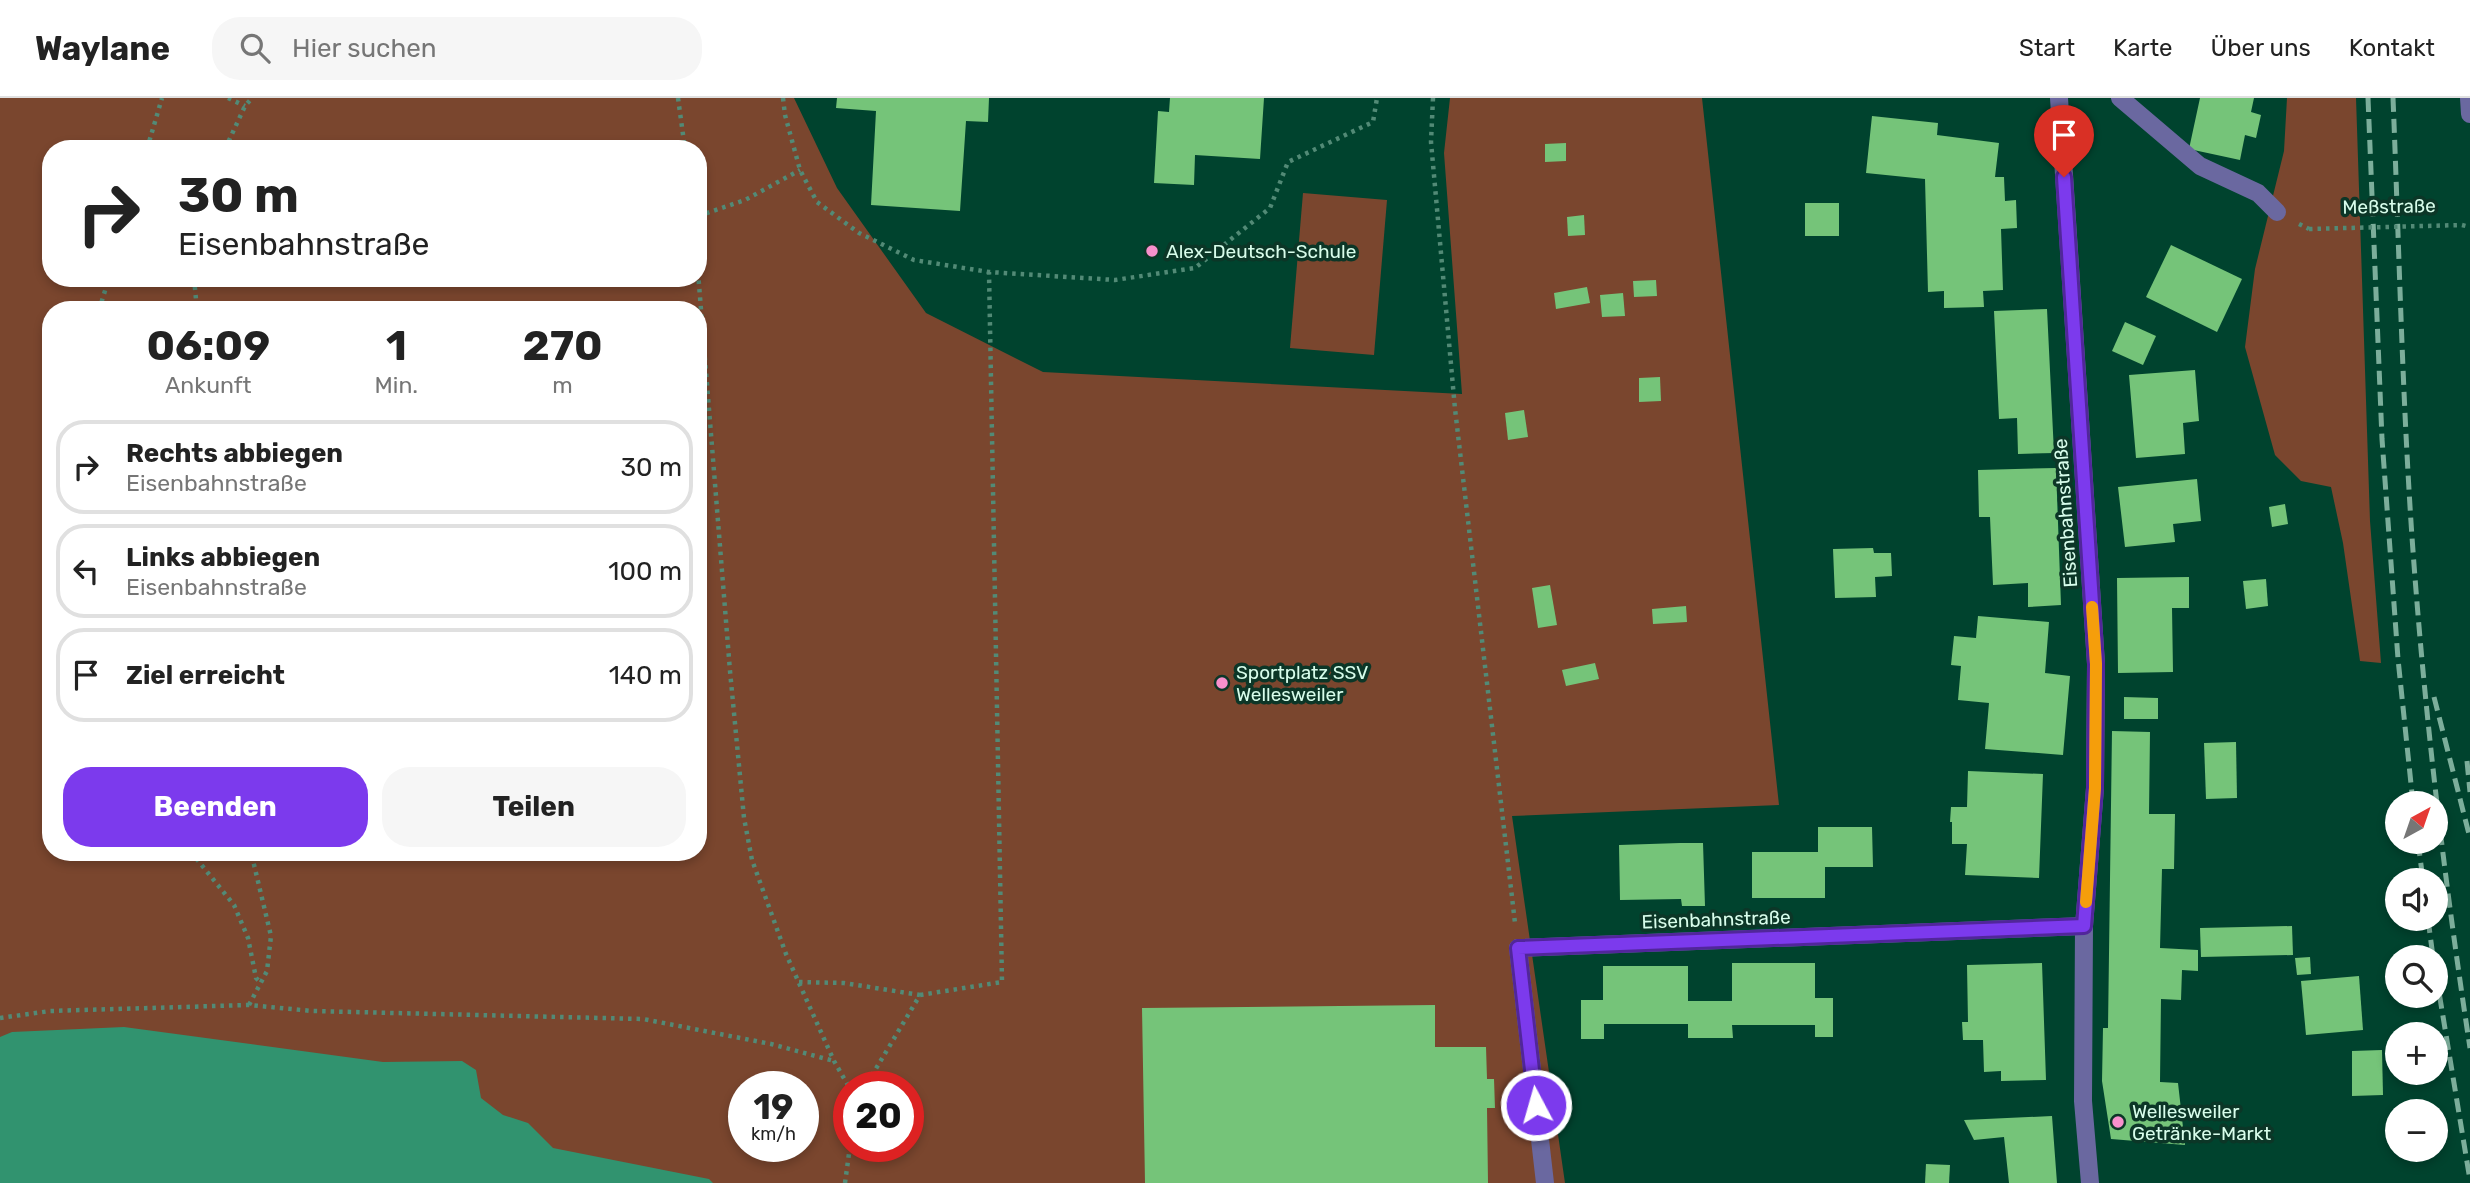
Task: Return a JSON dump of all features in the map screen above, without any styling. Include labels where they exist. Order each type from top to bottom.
[{"type":"street","name":"Eisenbahnstraße","points":[[2059,98],[2096,664],[2095,788],[2084,926],[2083,1101],[2090,1183]]},
{"type":"street","points":[[2120,98],[2200,166],[2258,193],[2277,212]]},
{"type":"street","points":[[2469,98],[2470,114]]},
{"type":"street","name":"Eisenbahnstraße","points":[[1518,948],[2084,926]]},
{"type":"street","points":[[1518,948],[1545,1183]]},
{"type":"path","points":[[149,140],[162,98]]},
{"type":"path","points":[[228,98],[245,106]]},
{"type":"path","points":[[229,140],[245,106],[252,98]]},
{"type":"path","points":[[678,98],[684,140]]},
{"type":"path","points":[[783,98],[800,170],[817,202],[859,233],[914,260],[989,272],[1115,280],[1195,268],[1270,208],[1289,162],[1373,122],[1377,98]]},
{"type":"path","points":[[1433,98],[1431,142],[1455,409],[1518,948]]},
{"type":"path","points":[[707,213],[745,200],[800,170]]},
{"type":"path","name":"Meßstraße","points":[[2309,229],[2470,227]]},
{"type":"path","points":[[799,982],[845,983],[920,995],[1002,982],[989,272]]},
{"type":"path","points":[[707,379],[744,818],[752,860],[786,954],[840,1071]]},
{"type":"path","points":[[198,861],[234,905],[248,938],[256,978],[260,982]]},
{"type":"path","points":[[249,1005],[267,971],[271,936],[253,861]]},
{"type":"path","points":[[875,1071],[920,995]]},
{"type":"path","points":[[0,1018],[50,1011],[249,1005],[312,1011],[643,1019],[771,1044],[834,1060]]},
{"type":"path","points":[[845,1183],[848,1162]]},
{"type":"shaded area","points":[[0,98],[794,98],[837,188],[926,313],[1043,372],[1462,394],[1444,153],[1450,98],[1702,98],[1779,805],[1512,816],[1565,1183],[0,1183]]},
{"type":"shaded area","points":[[2287,98],[2356,98],[2370,521],[2381,663],[2360,661],[2343,543],[2331,487],[2301,481],[2275,455],[2245,347],[2255,269],[2284,151]]},
{"type":"shaded area","points":[[1303,193],[1387,200],[1374,355],[1290,348]]},
{"type":"shaded area","points":[[124,1027],[383,1062],[462,1061],[476,1070],[481,1098],[503,1115],[528,1123],[553,1148],[709,1179],[713,1183],[0,1183],[0,1037],[12,1032]]},
{"type":"building","points":[[837,98],[989,98],[988,122],[966,121],[960,211],[871,205],[876,111],[836,108]]},
{"type":"building","points":[[1170,98],[1264,98],[1260,159],[1195,155],[1194,185],[1154,183],[1158,111],[1169,112]]},
{"type":"building","points":[[2200,98],[2254,98],[2251,112],[2261,115],[2256,138],[2245,135],[2240,160],[2189,149]]},
{"type":"building","points":[[1872,116],[1938,123],[1937,135],[1999,143],[1995,177],[2004,177],[2005,201],[2016,200],[2017,228],[2001,229],[2003,290],[1983,291],[1984,307],[1944,308],[1944,291],[1928,292],[1925,179],[1866,173]]},
{"type":"building","points":[[1566,143],[1566,161],[1545,162],[1545,144]]},
{"type":"building","points":[[1805,203],[1839,203],[1839,236],[1805,236]]},
{"type":"building","points":[[1584,215],[1585,235],[1568,236],[1567,217]]},
{"type":"building","points":[[2171,245],[2242,279],[2217,332],[2146,297]]},
{"type":"building","points":[[1656,280],[1657,296],[1634,297],[1633,281]]},
{"type":"building","points":[[1587,287],[1590,303],[1556,309],[1554,293]]},
{"type":"building","points":[[1623,293],[1625,316],[1602,317],[1600,295]]},
{"type":"building","points":[[2047,309],[2054,453],[2018,454],[2017,418],[1999,419],[1994,311]]},
{"type":"building","points":[[2125,322],[2156,336],[2143,365],[2112,351]]},
{"type":"building","points":[[2195,370],[2199,421],[2183,423],[2185,454],[2136,458],[2129,375]]},
{"type":"building","points":[[1660,377],[1661,401],[1639,402],[1639,378]]},
{"type":"building","points":[[1524,410],[1528,437],[1508,440],[1505,413]]},
{"type":"building","points":[[2056,468],[2061,605],[2028,607],[2028,583],[1993,585],[1990,517],[1979,517],[1978,470]]},
{"type":"building","points":[[2197,479],[2201,521],[2173,524],[2175,542],[2125,547],[2118,487]]},
{"type":"building","points":[[2285,504],[2288,524],[2272,527],[2269,507]]},
{"type":"building","points":[[1873,548],[1874,553],[1891,553],[1892,576],[1875,577],[1876,597],[1835,598],[1833,549]]},
{"type":"building","points":[[2189,577],[2189,608],[2172,608],[2173,672],[2118,673],[2117,578]]},
{"type":"building","points":[[2266,579],[2268,606],[2246,609],[2243,581]]},
{"type":"building","points":[[1550,585],[1557,625],[1538,628],[1532,588]]},
{"type":"building","points":[[1686,606],[1687,622],[1653,624],[1652,609]]},
{"type":"building","points":[[1978,616],[2049,622],[2045,673],[2070,676],[2063,755],[1985,749],[1989,703],[1958,700],[1961,666],[1951,665],[1954,636],[1976,638]]},
{"type":"building","points":[[1595,663],[1599,679],[1566,686],[1562,670]]},
{"type":"building","points":[[2124,697],[2158,698],[2158,719],[2124,719]]},
{"type":"building","points":[[2112,731],[2150,732],[2149,814],[2175,814],[2174,869],[2162,869],[2160,948],[2198,950],[2198,971],[2182,970],[2181,1000],[2161,999],[2160,1082],[2178,1083],[2185,1145],[2111,1139],[2102,1081],[2103,1028],[2108,1028]]},
{"type":"building","points":[[2236,742],[2237,798],[2206,799],[2204,743]]},
{"type":"building","points":[[1968,771],[2043,774],[2039,878],[1965,875],[1967,844],[1952,844],[1950,822],[1951,807],[1967,807]]},
{"type":"building","points":[[1818,827],[1872,827],[1873,867],[1825,867],[1825,898],[1752,898],[1752,852],[1818,852]]},
{"type":"building","points":[[1703,843],[1705,906],[1682,906],[1681,899],[1620,900],[1619,845]]},
{"type":"building","points":[[2292,926],[2293,955],[2201,957],[2200,928]]},
{"type":"building","points":[[2310,957],[2311,974],[2297,975],[2295,958]]},
{"type":"building","points":[[1732,963],[1815,963],[1815,998],[1833,998],[1833,1037],[1815,1037],[1815,1025],[1732,1025],[1733,1038],[1688,1038],[1688,1024],[1604,1024],[1604,1039],[1581,1039],[1581,1000],[1603,1000],[1603,966],[1688,966],[1688,1001],[1732,1001]]},
{"type":"building","points":[[2042,963],[2046,1080],[2001,1081],[2001,1071],[1984,1072],[1983,1040],[1963,1040],[1962,1022],[1968,1022],[1967,965]]},
{"type":"building","points":[[2359,976],[2363,1030],[2306,1035],[2301,981]]},
{"type":"building","points":[[1435,1005],[1435,1047],[1486,1047],[1487,1079],[1494,1079],[1495,1108],[1487,1108],[1488,1183],[1145,1183],[1142,1008]]},
{"type":"building","points":[[2382,1050],[2383,1095],[2352,1096],[2352,1051]]},
{"type":"building","points":[[2052,1116],[2057,1183],[2009,1183],[2004,1137],[1974,1140],[1964,1120]]},
{"type":"building","points":[[1926,1164],[1950,1165],[1949,1183],[1925,1183]]},
{"type":"railway","points":[[2368,98],[2382,439],[2398,659],[2412,791]]},
{"type":"railway","points":[[2393,98],[2406,427],[2422,665],[2470,1048]]},
{"type":"railway","points":[[2434,697],[2470,838]]},
{"type":"railway","points":[[2467,761],[2470,792]]},
{"type":"railway","points":[[2420,854],[2421,868]]},
{"type":"railway","points":[[2430,931],[2431,945]]},
{"type":"railway","points":[[2442,1008],[2470,1180]]},
{"type":"slow traffic","points":[[2086,902],[2095,788],[2096,664],[2092,607]]},
{"type":"place","name":"Alex-Deutsch-Schule","points":[[1152,251]]},
{"type":"place","name":"Sportplatz SSV Wellesweiler","points":[[1222,683]]},
{"type":"place","name":"Wellesweiler Getränke-Markt","points":[[2118,1122]]},
{"type":"route","points":[[1536,1105],[1518,948],[2084,926],[2095,788],[2096,664],[2064,177]]}]
